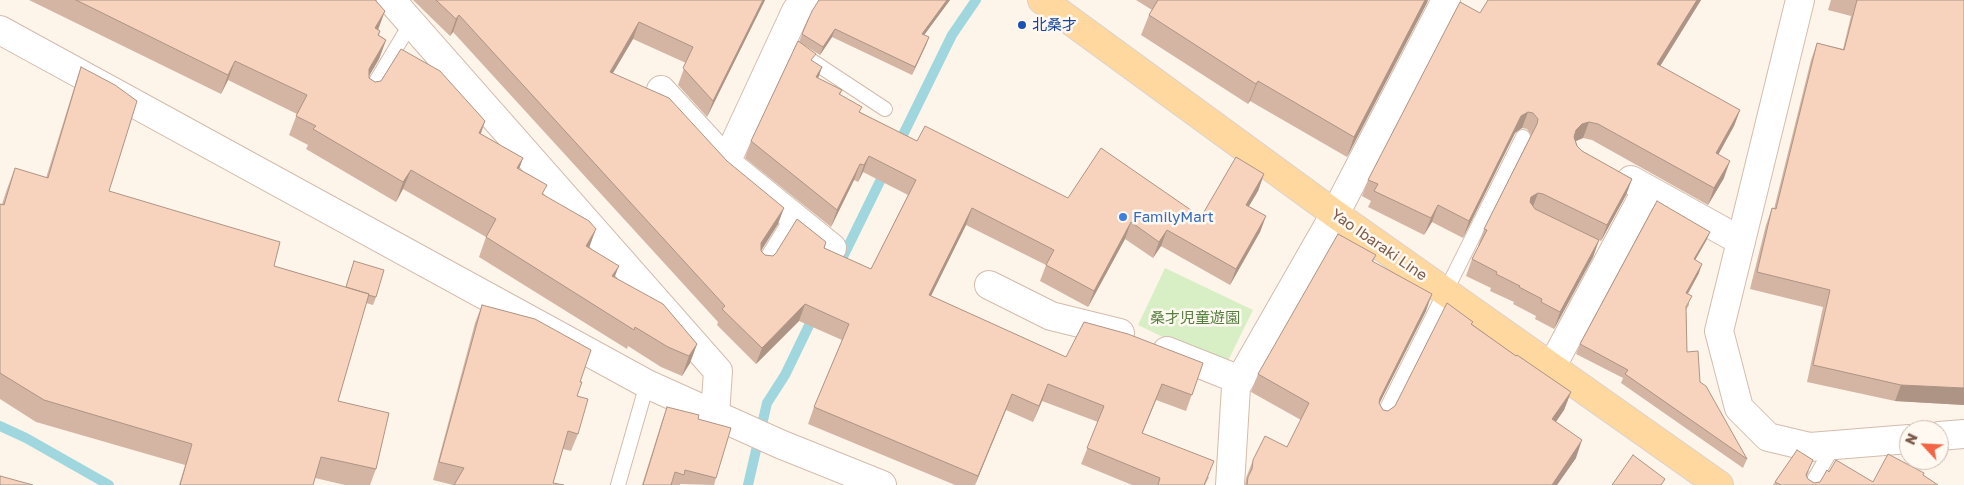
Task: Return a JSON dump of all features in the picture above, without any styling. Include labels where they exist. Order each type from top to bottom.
[{"type":"main road","name":"Yao Ibaraki Line","points":[[1042,0],[1335,214],[1719,485]]},
{"type":"street","points":[[391,0],[718,371],[715,415]]},
{"type":"street","points":[[727,160],[790,46],[796,11],[804,0]]},
{"type":"street","points":[[1230,485],[1236,388],[1335,214],[1446,0]]},
{"type":"street","points":[[1800,0],[1719,331],[1739,408],[1768,437],[1810,447],[1899,440]]},
{"type":"street","points":[[0,30],[647,384],[770,440],[882,485]]},
{"type":"street","points":[[660,90],[727,160],[832,248]]},
{"type":"street","points":[[1608,167],[1741,241]]},
{"type":"street","points":[[1552,366],[1606,254],[1647,189]]},
{"type":"street","points":[[989,285],[1051,316],[1127,335],[1240,380]]},
{"type":"street","points":[[1949,435],[1964,434]]},
{"type":"lane","points":[[369,93],[411,23]]},
{"type":"lane","points":[[790,46],[885,109]]},
{"type":"lane","points":[[1381,420],[1523,137]]},
{"type":"lane","points":[[763,264],[793,216]]},
{"type":"lane","points":[[618,485],[647,384]]},
{"type":"lane","points":[[1811,485],[1834,445]]},
{"type":"green space","name":"桑才児童遊園","points":[[1165,268],[1253,310],[1225,367],[1138,325]]},
{"type":"building","points":[[76,0],[375,0],[385,11],[375,28],[380,31],[378,35],[386,40],[369,69],[369,78],[375,82],[381,81],[401,49],[440,71],[485,121],[479,133],[523,158],[517,168],[547,185],[542,194],[589,221],[596,229],[586,246],[619,266],[612,276],[663,304],[697,344],[689,356],[668,347],[635,327],[634,330],[486,237],[496,219],[411,170],[403,182],[313,129],[316,126],[296,116],[307,95],[235,61],[228,75]]},
{"type":"building","points":[[436,0],[763,0],[713,101],[683,68],[693,47],[639,22],[610,72],[669,98],[727,161],[784,208],[761,243],[761,251],[765,255],[773,256],[776,253],[797,219],[826,242],[824,248],[871,269],[916,180],[869,156],[864,165],[860,164],[837,210],[751,141],[798,41],[816,54],[811,60],[822,67],[816,77],[842,90],[839,94],[862,107],[859,112],[917,141],[925,126],[1068,198],[1101,148],[1201,217],[1236,157],[1264,174],[1246,205],[1266,216],[1236,269],[1167,230],[1159,242],[1131,222],[1094,291],[1046,265],[1054,250],[972,208],[929,295],[1066,357],[1084,322],[1128,334],[1203,363],[1192,395],[1162,384],[1142,433],[1214,461],[1204,485],[1158,485],[1160,478],[1087,448],[1104,406],[1048,384],[1039,406],[1012,394],[978,476],[814,407],[849,324],[805,304],[762,348],[722,309],[725,306],[459,15],[456,19]]},
{"type":"building","points":[[819,0],[947,0],[922,34],[929,37],[915,67],[835,29],[823,47],[802,34]]},
{"type":"building","points":[[1158,0],[1425,0],[1354,137],[1258,81],[1256,84],[1149,15]]},
{"type":"building","points":[[1488,0],[1697,0],[1657,64],[1740,110],[1716,153],[1730,161],[1714,188],[1598,124],[1589,122],[1582,124],[1576,130],[1574,137],[1577,146],[1582,151],[1632,179],[1607,225],[1543,194],[1538,193],[1531,197],[1530,202],[1535,209],[1599,240],[1560,312],[1541,302],[1542,299],[1472,259],[1487,230],[1484,229],[1537,124],[1538,119],[1533,113],[1528,112],[1521,116],[1469,221],[1438,205],[1431,218],[1374,191],[1378,184],[1368,180],[1460,2],[1480,13]]},
{"type":"building","points":[[1857,0],[1964,0],[1964,388],[1901,385],[1813,365],[1830,290],[1757,272],[1772,208],[1776,209],[1817,43],[1844,50]]},
{"type":"building","points":[[81,67],[115,85],[137,101],[109,191],[280,242],[274,266],[369,294],[338,401],[389,413],[376,469],[321,457],[313,485],[180,485],[192,444],[44,400],[0,373],[0,204],[4,205],[15,168],[48,178]]},
{"type":"building","points":[[1657,201],[1710,232],[1694,259],[1702,264],[1686,293],[1692,296],[1686,307],[1687,352],[1698,351],[1700,382],[1706,386],[1747,459],[1625,374],[1628,370],[1580,344]]},
{"type":"building","points":[[1338,234],[1376,255],[1372,261],[1432,294],[1380,398],[1379,403],[1383,410],[1388,411],[1395,406],[1447,303],[1473,322],[1471,324],[1571,392],[1552,419],[1582,440],[1552,485],[1247,485],[1253,460],[1265,436],[1287,447],[1309,403],[1258,374]]},
{"type":"building","points":[[354,261],[384,270],[376,297],[346,287]]},
{"type":"building","points":[[482,305],[535,319],[591,350],[577,396],[588,399],[578,434],[568,431],[553,483],[564,485],[454,485],[464,468],[439,462]]},
{"type":"building","points":[[667,407],[699,415],[698,419],[731,428],[716,478],[685,470],[684,475],[675,472],[671,485],[643,485]]},
{"type":"building","points":[[1797,450],[1813,460],[1806,475],[1814,483],[1820,482],[1836,460],[1873,482],[1888,454],[1899,460],[1899,470],[1918,470],[1938,485],[1781,485],[1775,482]]},
{"type":"building","points":[[1633,455],[1665,479],[1661,485],[1612,485]]},
{"type":"building","points":[[0,476],[33,485],[0,485]]},
{"type":"waterway","points":[[898,145],[952,35],[976,0]]},
{"type":"waterway","points":[[837,269],[886,169]]},
{"type":"waterway","points":[[748,485],[767,403],[785,375],[815,313]]},
{"type":"waterway","points":[[0,426],[26,438],[109,485]]},
{"type":"place","name":"北桑才","points":[[1022,25]]},
{"type":"place","name":"FamilyMart","points":[[1123,217]]}]
